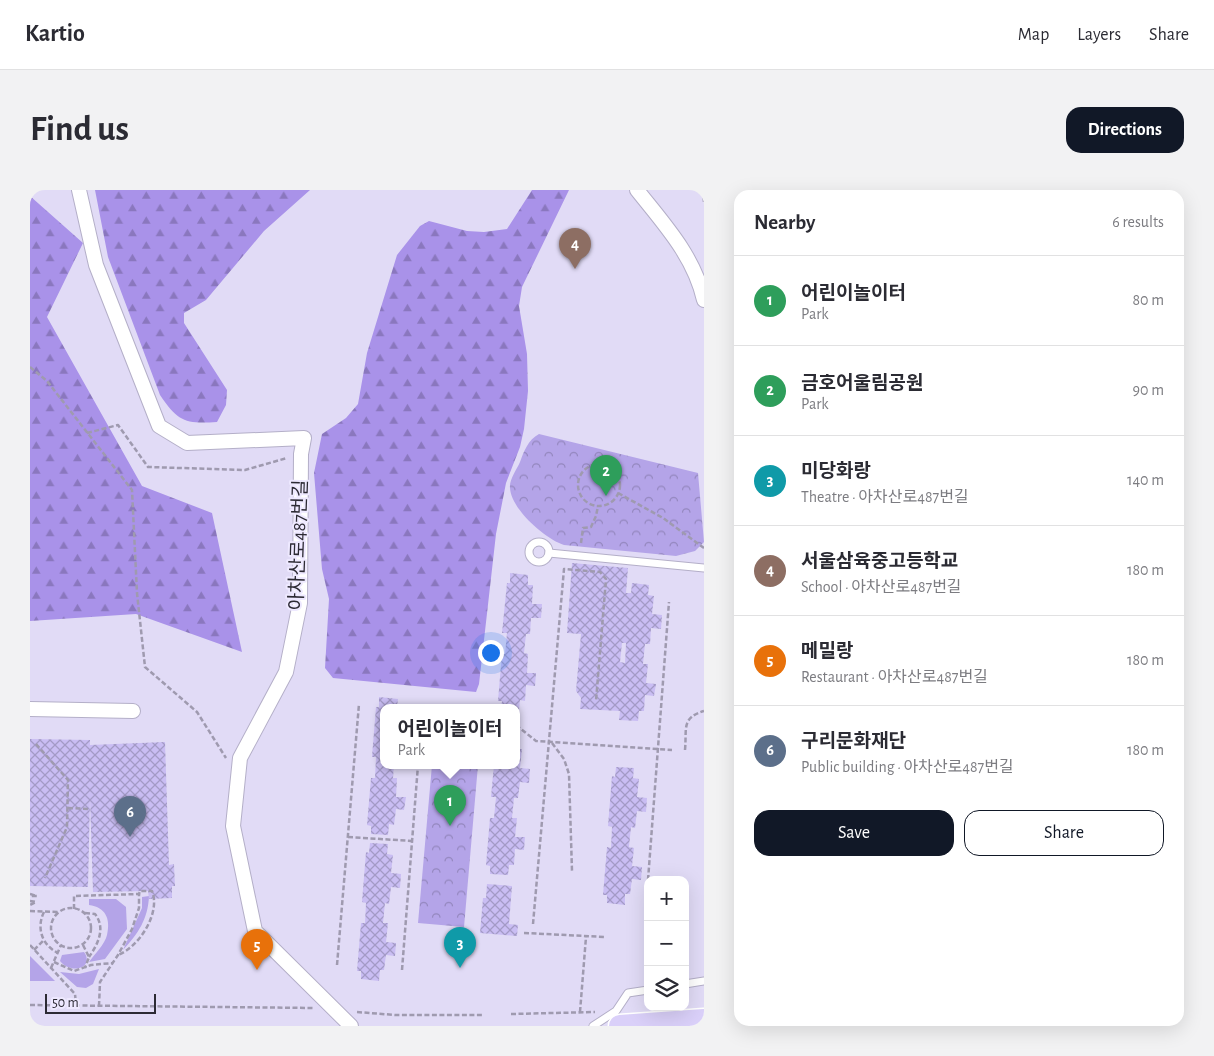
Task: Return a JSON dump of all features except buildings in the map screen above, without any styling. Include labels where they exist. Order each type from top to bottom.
[{"type":"main road","points":[[620,1026],[704,1020]]},
{"type":"street","name":"아차산로487번길","points":[[79,190],[96,265],[159,426],[188,443],[304,438],[301,454],[300,603],[286,672],[240,758],[233,826],[255,931],[351,1026]]},
{"type":"street","points":[[637,190],[687,254],[700,280],[704,300]]},
{"type":"street","points":[[30,709],[133,711]]},
{"type":"lane","points":[[644,190],[655,212]]},
{"type":"lane","points":[[549,553],[704,568]]},
{"type":"lane","points":[[689,983],[704,981]]},
{"type":"lane","points":[[593,1026],[616,1011],[628,993],[644,991]]},
{"type":"path","points":[[703,190],[704,202]]},
{"type":"path","points":[[30,367],[47,381],[132,490],[145,667],[197,712],[238,776]]},
{"type":"path","points":[[598,464],[612,469],[619,480],[618,493],[610,503],[598,506],[585,501],[578,489],[581,475],[591,466],[598,464]]},
{"type":"path","points":[[618,493],[663,518],[704,548]]},
{"type":"path","points":[[581,543],[583,528],[592,527],[598,506]]},
{"type":"path","points":[[534,924],[564,570],[600,572],[606,579],[596,701]]},
{"type":"path","points":[[648,876],[669,602]]},
{"type":"path","points":[[337,965],[359,704]]},
{"type":"path","points":[[685,750],[688,720],[692,715],[704,711]]},
{"type":"path","points":[[520,729],[533,740],[672,750]]},
{"type":"path","points":[[550,741],[564,759],[569,774],[572,871]]},
{"type":"path","points":[[36,744],[66,777],[67,827],[45,878]]},
{"type":"path","points":[[402,970],[418,769]]},
{"type":"path","points":[[68,808],[90,809]]},
{"type":"path","points":[[348,837],[412,841]]},
{"type":"path","points":[[74,909],[74,896],[139,894],[140,891],[152,891],[153,911],[137,941],[128,951],[118,955]]},
{"type":"path","points":[[99,1006],[100,982],[118,955],[138,912],[139,894]]},
{"type":"path","points":[[30,901],[36,902],[30,905]]},
{"type":"path","points":[[30,911],[60,912],[74,909],[83,913],[95,914],[100,923],[99,941],[89,956],[85,968]]},
{"type":"path","points":[[44,912],[40,926],[44,940],[58,953]]},
{"type":"path","points":[[60,912],[53,920],[52,927],[55,939],[61,945],[70,948],[83,945],[88,940],[91,927],[83,913]]},
{"type":"path","points":[[524,933],[605,937]]},
{"type":"path","points":[[580,1012],[586,937]]},
{"type":"path","points":[[34,950],[44,940]]},
{"type":"path","points":[[30,945],[75,994],[76,1005]]},
{"type":"path","points":[[51,968],[61,945]]},
{"type":"path","points":[[83,945],[89,956]]},
{"type":"path","points":[[54,962],[72,971],[91,965],[113,963]]},
{"type":"path","points":[[30,1005],[318,1008]]},
{"type":"path","points":[[352,1012],[394,1015],[483,1015]]},
{"type":"path","points":[[511,1014],[560,1013]]},
{"type":"green space","points":[[95,190],[310,190],[264,231],[206,300],[184,313],[184,323],[227,390],[226,405],[217,422],[198,422],[184,419],[172,411],[160,395],[108,257]]},
{"type":"green space","points":[[532,190],[569,190],[522,287],[519,306],[527,354],[528,391],[524,429],[520,447],[506,483],[496,534],[479,684],[476,692],[333,678],[325,668],[329,599],[322,569],[314,473],[322,434],[346,418],[358,404],[367,353],[397,255],[420,226],[429,221],[467,231],[484,232],[507,229]]},
{"type":"green space","points":[[30,196],[83,243],[47,317],[142,486],[212,513],[242,652],[136,614],[30,621]]},
{"type":"green space","points":[[539,434],[698,473],[704,542],[695,551],[676,556],[564,545],[548,537],[530,522],[516,505],[510,488],[512,478],[527,446]]},
{"type":"green space","points":[[432,769],[478,769],[464,927],[418,923]]},
{"type":"green space","points":[[149,896],[147,912],[141,926],[123,950],[142,908],[142,897]]},
{"type":"green space","points":[[89,899],[116,899],[126,907],[127,929],[105,959],[89,962],[106,938],[108,923],[106,914],[99,908],[89,905]]},
{"type":"green space","points":[[84,952],[87,958],[86,962],[80,968],[70,968],[60,961],[62,955]]},
{"type":"green space","points":[[30,956],[55,981],[30,981]]},
{"type":"green space","points":[[99,969],[93,984],[86,988],[77,987],[60,972],[79,974]]},
{"type":"place","name":"서울삼육중고등학교","points":[[575,269]]},
{"type":"place","name":"금호어울림공원","points":[[606,496]]},
{"type":"place","name":"어린이놀이터","points":[[450,826]]},
{"type":"place","name":"구리문화재단","points":[[130,837]]},
{"type":"place","name":"미당화랑","points":[[460,968]]},
{"type":"place","name":"메밀랑","points":[[257,970]]}]
